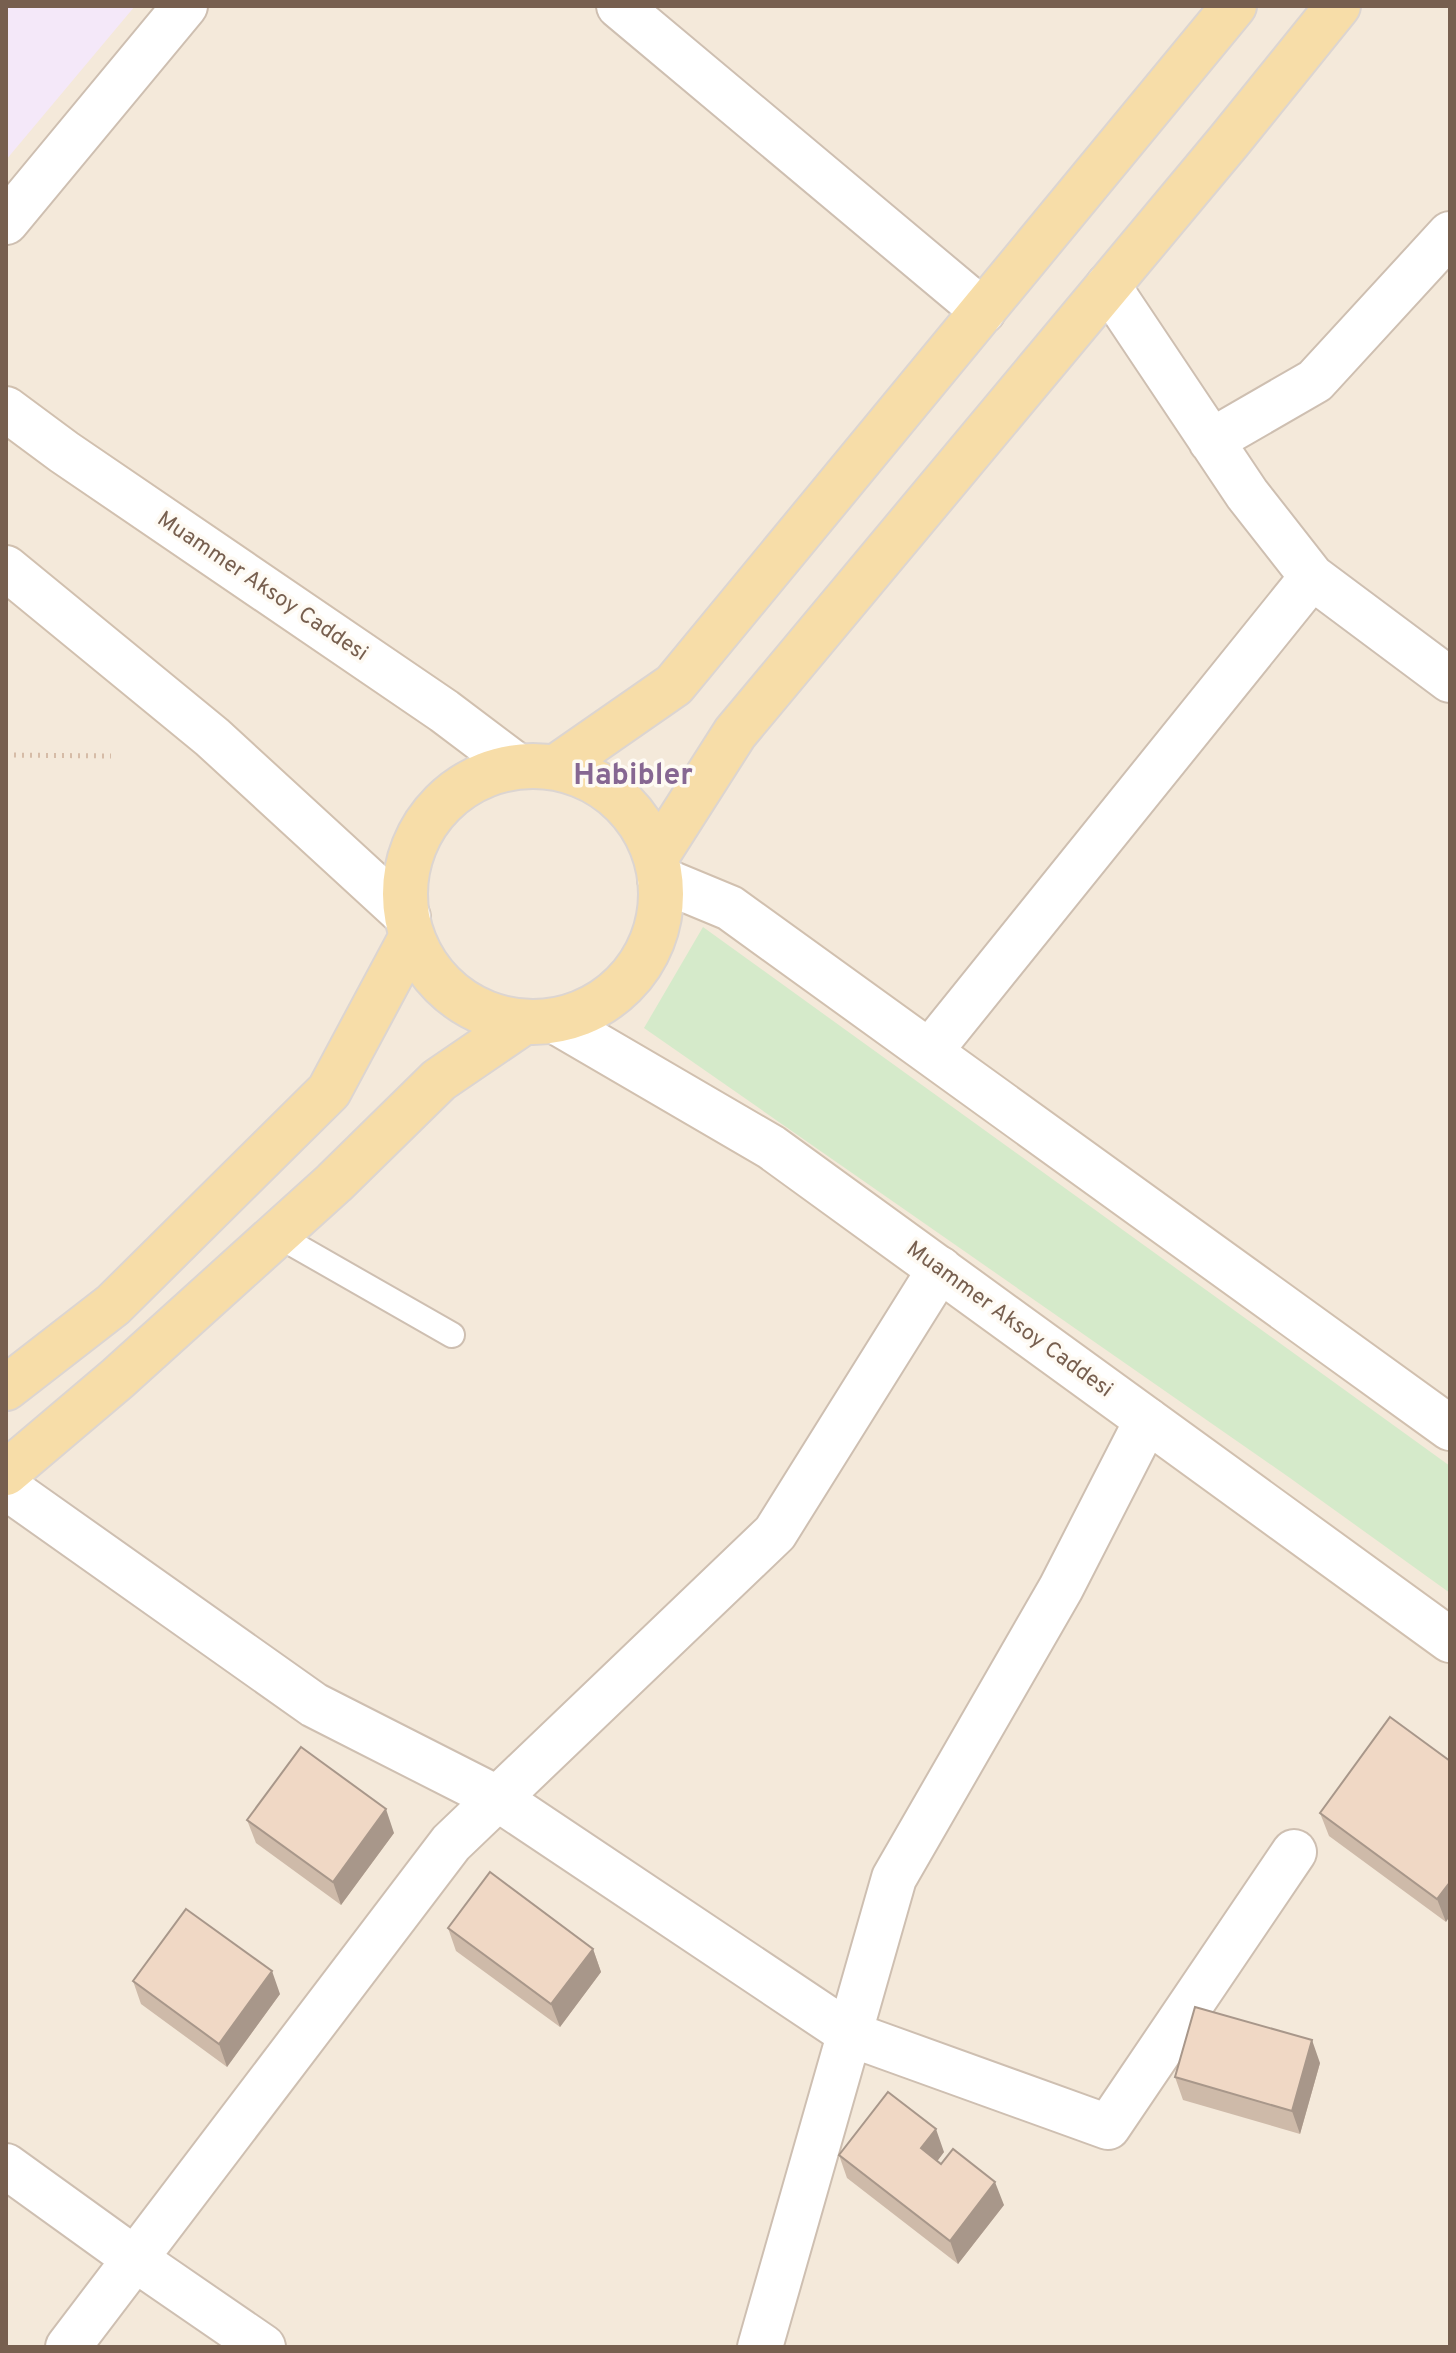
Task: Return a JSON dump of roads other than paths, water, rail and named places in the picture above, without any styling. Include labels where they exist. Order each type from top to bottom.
[{"type":"main road","points":[[539,1021],[487,1014],[455,995],[429,969],[410,926],[404,899],[409,860],[424,825],[448,797],[481,776],[536,766],[674,685],[1234,6]]},
{"type":"main road","points":[[658,868],[735,733],[1338,6]]},
{"type":"main road","points":[[6,1473],[117,1379],[277,1235],[439,1080],[539,1021],[585,1011],[611,997],[634,974],[650,948],[660,918],[658,868],[641,825],[619,798],[589,778],[536,766]]},
{"type":"main road","points":[[6,1388],[113,1305],[329,1091],[410,926]]},
{"type":"street","points":[[6,222],[185,6]]},
{"type":"street","points":[[619,6],[983,311]]},
{"type":"street","points":[[1211,441],[1315,381],[1450,234]]},
{"type":"street","points":[[1108,286],[1247,494],[1312,577],[1450,680]]},
{"type":"street","name":"Muammer Aksoy Caddesi","points":[[6,409],[64,452],[444,711],[536,766]]},
{"type":"street","points":[[6,568],[212,737],[410,926]]},
{"type":"street","points":[[930,1051],[1312,577]]},
{"type":"street","points":[[658,868],[730,908],[1450,1428]]},
{"type":"street","name":"Muammer Aksoy Caddesi","points":[[539,1021],[771,1147],[1450,1640]]},
{"type":"street","points":[[68,2347],[451,1843],[775,1533],[940,1269]]},
{"type":"street","points":[[760,2347],[894,1878],[1061,1588],[1147,1420]]},
{"type":"street","points":[[6,1487],[314,1705],[497,1798],[850,2034],[1108,2127],[1294,1852]]},
{"type":"street","points":[[6,2166],[263,2347]]},
{"type":"lane","points":[[277,1235],[452,1335]]},
{"type":"district","name":"Habibler","points":[[633,776]]}]
